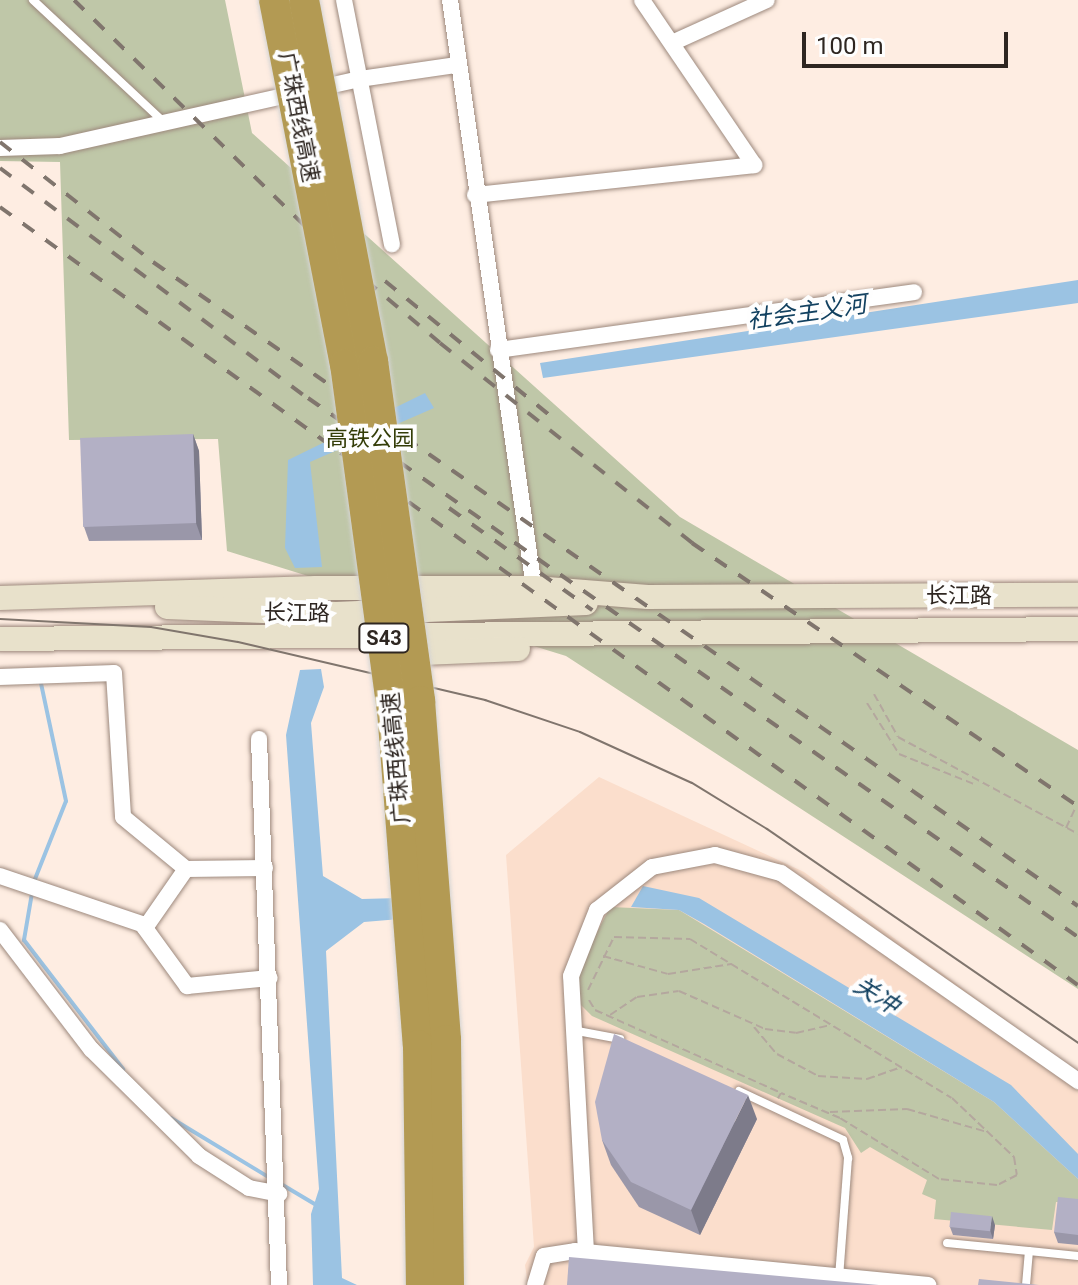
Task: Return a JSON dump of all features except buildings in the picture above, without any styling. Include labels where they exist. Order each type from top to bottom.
[{"type":"highway","name":"广珠西线高速","points":[[274,0],[345,364],[391,695],[418,1045],[421,1285]]},
{"type":"highway","name":"广珠西线高速","points":[[304,0],[373,361],[420,701],[447,1056],[449,1285]]},
{"type":"main road","name":"长江路","points":[[42,599],[534,588],[648,597],[1078,595]]},
{"type":"main road","name":"长江路","points":[[0,598],[336,614],[494,611],[648,597]]},
{"type":"main road","name":"长江路","points":[[0,639],[692,629],[1078,629]]},
{"type":"street","points":[[344,0],[392,244]]},
{"type":"street","points":[[450,0],[456,65],[534,588]]},
{"type":"street","points":[[475,195],[754,165],[642,0]]},
{"type":"street","points":[[672,43],[767,0]]},
{"type":"street","points":[[0,148],[60,146],[360,79],[456,65]]},
{"type":"street","points":[[498,350],[914,292]]},
{"type":"street","points":[[0,677],[114,673],[123,817],[186,869],[265,868]]},
{"type":"street","points":[[259,739],[279,1193],[279,1285]]},
{"type":"street","points":[[586,1252],[571,1030],[575,954],[597,910],[652,867],[715,855],[758,863],[796,882],[1078,1081]]},
{"type":"street","points":[[145,928],[186,869]]},
{"type":"street","points":[[8,878],[145,928],[187,986],[270,978]]},
{"type":"street","points":[[0,930],[91,1049],[199,1156],[249,1188],[279,1193]]},
{"type":"street","points":[[535,1285],[544,1256],[586,1252],[928,1285]]},
{"type":"lane","points":[[33,0],[166,123]]},
{"type":"lane","points":[[571,1030],[590,1029],[635,1045]]},
{"type":"lane","points":[[732,1088],[836,1134],[847,1148],[839,1277]]},
{"type":"lane","points":[[947,1243],[1078,1256]]},
{"type":"lane","points":[[1026,1285],[1029,1251]]},
{"type":"path","points":[[874,694],[898,737],[981,786],[1078,834]]},
{"type":"path","points":[[867,703],[899,754],[981,786]]},
{"type":"path","points":[[1066,829],[1076,807]]},
{"type":"path","points":[[621,933],[671,933],[731,964],[952,1098],[1018,1163],[1017,1175],[1005,1184],[939,1179],[828,1112],[609,1016],[588,998],[602,955],[621,933]]},
{"type":"path","points":[[602,955],[668,974],[731,964]]},
{"type":"path","points":[[609,1016],[637,997],[679,991],[714,1001],[754,1026],[777,1054],[818,1076],[867,1079],[901,1067]]},
{"type":"path","points":[[754,1026],[796,1033],[831,1025]]},
{"type":"path","points":[[774,1107],[781,1093]]},
{"type":"path","points":[[828,1112],[907,1109],[989,1132]]},
{"type":"shaded area","points":[[599,777],[804,872],[1078,1073],[1078,1285],[528,1285],[525,1265],[534,1247],[506,855]]},
{"type":"green space","name":"高铁公园","points":[[0,0],[225,0],[252,133],[680,517],[1078,750],[1078,989],[566,656],[227,551],[218,439],[69,440],[60,162],[0,161]]},
{"type":"green space","points":[[610,907],[679,910],[994,1102],[1078,1179],[1078,1204],[1056,1202],[1052,1230],[934,1219],[936,1200],[922,1194],[927,1180],[870,1147],[861,1153],[845,1128],[592,1016],[577,1001],[580,966]]},
{"type":"water","points":[[1078,280],[1078,303],[543,378],[540,363]]},
{"type":"water","points":[[425,393],[434,408],[310,462],[322,567],[295,568],[285,548],[288,460]]},
{"type":"water","points":[[321,669],[324,687],[311,723],[323,876],[362,899],[399,898],[400,919],[364,922],[326,951],[342,1278],[357,1285],[313,1285],[311,1214],[319,1189],[286,735],[300,670]]},
{"type":"water","points":[[643,886],[699,898],[1011,1085],[1078,1154],[1078,1179],[994,1102],[704,924],[679,910],[631,907]]},
{"type":"waterway","points":[[33,884],[66,801],[41,683]]},
{"type":"waterway","points":[[32,893],[24,940],[123,1069]]},
{"type":"waterway","points":[[171,1118],[270,1178]]},
{"type":"waterway","points":[[281,1184],[318,1206]]},
{"type":"tram line","points":[[0,619],[151,627],[238,642],[485,700],[580,732],[692,783],[767,829],[1078,1043]]},
{"type":"railway","points":[[74,0],[323,244],[440,343],[692,543],[1078,806]]},
{"type":"railway","points":[[0,142],[153,262],[1078,906]]},
{"type":"railway","points":[[0,168],[308,398],[1078,937]]},
{"type":"railway","points":[[0,207],[1078,985]]},
{"type":"railway","points":[[385,281],[552,417]]},
{"type":"railway","points":[[449,508],[592,610]]},
{"type":"water label","name":"社会主义河","points":[[807,313]]},
{"type":"water label","name":"关冲","points":[[876,996]]}]
